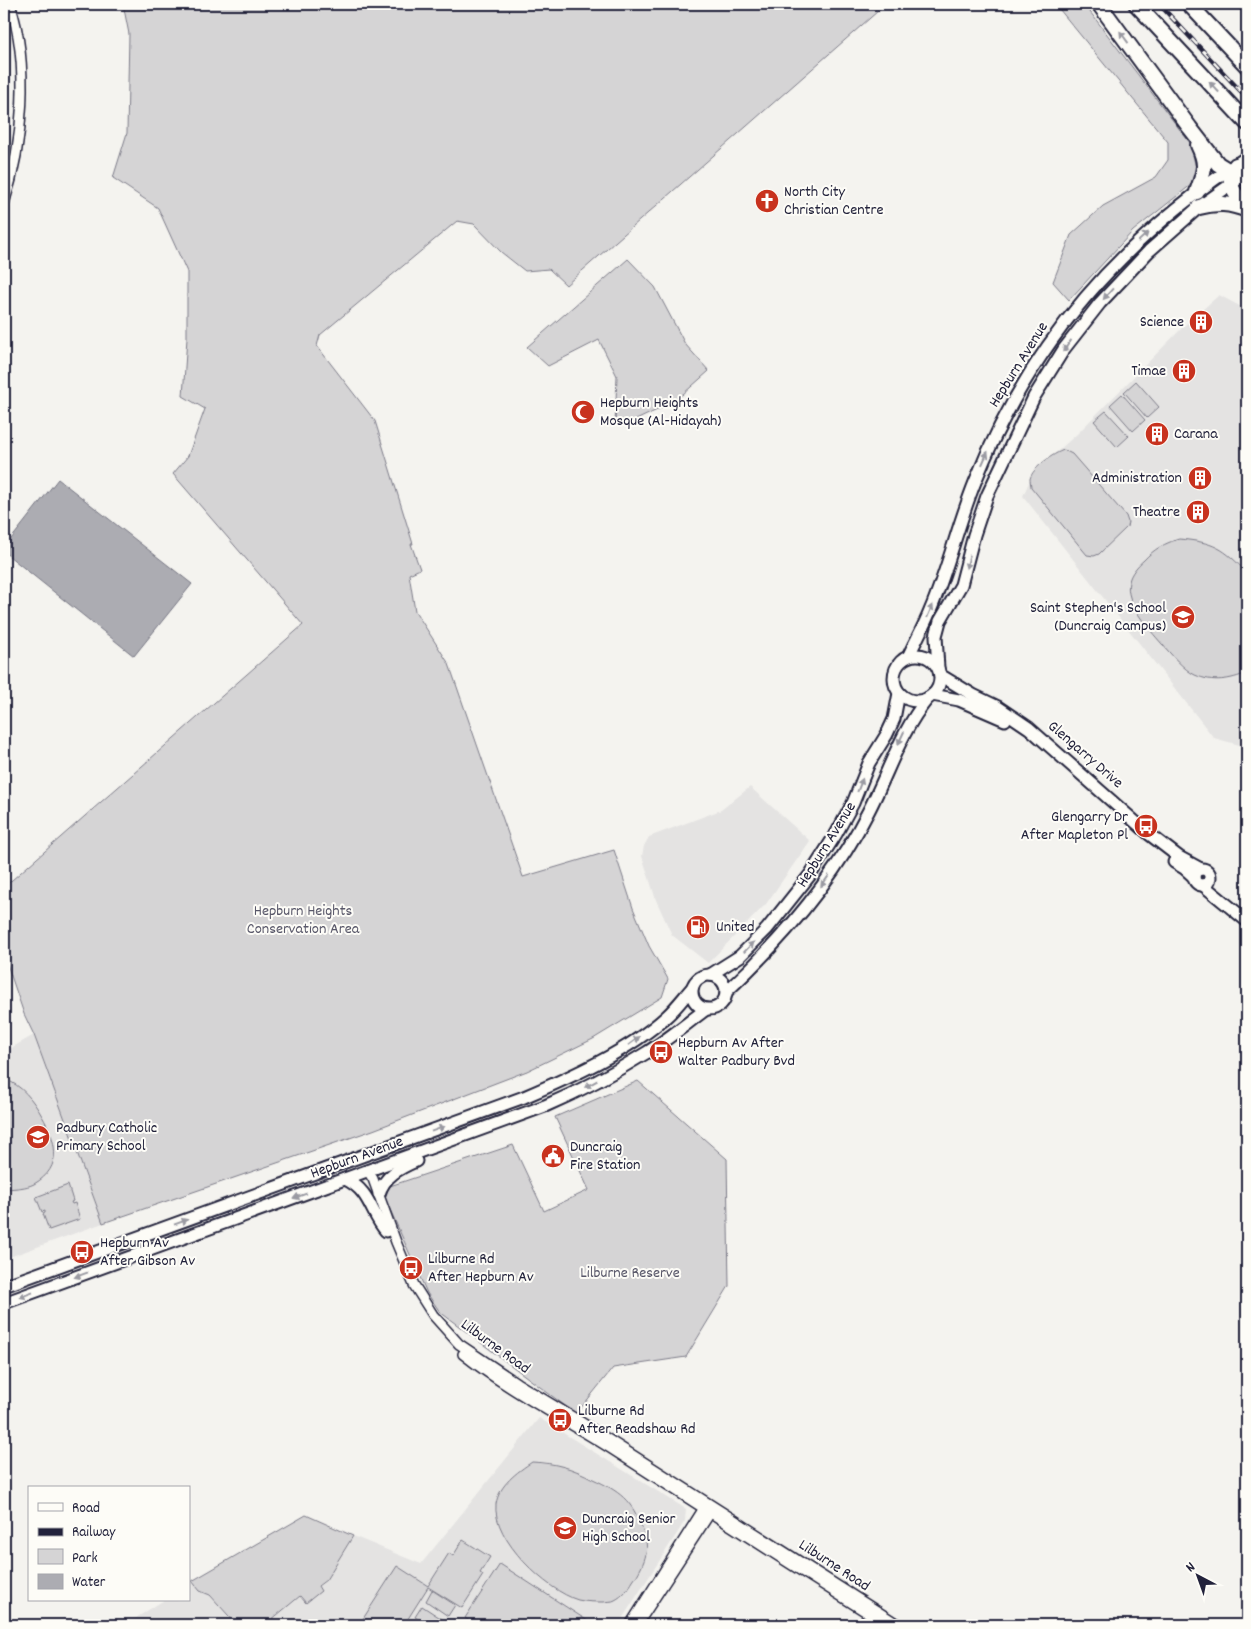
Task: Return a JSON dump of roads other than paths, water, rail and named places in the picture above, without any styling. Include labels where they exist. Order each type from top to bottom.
[{"type":"highway","points":[[1099,4],[1218,164],[1238,170],[1233,191],[1247,208]]},
{"type":"highway","points":[[1136,4],[1247,122]]},
{"type":"highway","points":[[1189,4],[1247,66]]},
{"type":"highway","points":[[1190,128],[1204,158],[1204,168],[1197,192]]},
{"type":"highway","points":[[1199,207],[1226,203],[1247,208]]},
{"type":"main road","name":"Hepburn Avenue","points":[[909,655],[930,611],[974,482],[1002,422],[1049,342],[1094,287],[1145,235],[1197,192],[1238,170]]},
{"type":"main road","name":"Hepburn Avenue","points":[[939,672],[936,636],[940,621],[961,585],[974,535],[987,496],[1034,397],[1064,349],[1112,289],[1149,251],[1238,170]]},
{"type":"main road","points":[[918,654],[926,656],[933,661],[939,672],[940,683],[937,690],[930,697],[918,701],[907,699],[899,693],[895,686],[893,679],[894,671],[898,664],[909,655],[918,654]]},
{"type":"main road","name":"Glengarry Drive","points":[[939,672],[973,695],[998,707],[1029,728],[1149,834],[1198,873]]},
{"type":"main road","name":"Hepburn Avenue","points":[[710,975],[740,956],[782,910],[814,869],[853,803],[869,763],[887,734],[894,719],[899,693]]},
{"type":"main road","name":"Hepburn Avenue","points":[[726,992],[788,928],[827,880],[867,813],[908,724],[930,697]]},
{"type":"main road","name":"Glengarry Drive","points":[[930,697],[959,700],[998,716],[1018,728],[1164,855],[1184,868],[1198,873]]},
{"type":"main road","points":[[1198,873],[1197,883],[1207,881],[1247,912]]},
{"type":"main road","points":[[1207,881],[1247,921]]},
{"type":"main road","points":[[710,975],[724,983],[725,1000],[716,1008],[705,1010],[695,1004],[691,993],[692,988],[698,978],[710,975]]},
{"type":"main road","name":"Hepburn Avenue","points":[[4,1286],[524,1098],[626,1047],[666,1016],[692,988]]},
{"type":"main road","name":"Hepburn Avenue","points":[[4,1303],[523,1114],[580,1090],[620,1069],[648,1052],[705,1010]]},
{"type":"main road","points":[[523,1114],[535,1098],[588,1074],[606,1058]]},
{"type":"main road","points":[[379,1194],[385,1181],[398,1170],[435,1153],[459,1138]]},
{"type":"main road","points":[[277,1187],[293,1188],[350,1168],[363,1168],[368,1171],[369,1164],[375,1157],[392,1145]]},
{"type":"main road","points":[[345,1180],[362,1191],[380,1224],[386,1231]]},
{"type":"street","points":[[4,204],[14,169],[20,132],[21,100],[18,34],[10,4]]},
{"type":"street","name":"Lilburne Road","points":[[368,1171],[374,1180],[414,1285],[434,1315],[459,1344],[517,1383],[581,1422],[887,1625]]},
{"type":"street","name":"Lilburne Road","points":[[368,1171],[368,1182],[404,1279],[431,1321],[456,1348],[513,1389],[899,1625]]},
{"type":"street","points":[[630,1625],[708,1508]]},
{"type":"street","points":[[637,1625],[708,1508]]},
{"type":"water","points":[[58,479],[192,584],[134,656],[4,552],[4,548]]},
{"type":"railway","points":[[1159,4],[1247,98]]},
{"type":"place","name":"North City Christian Centre","points":[[767,201]]},
{"type":"place","name":"Science","points":[[1201,322]]},
{"type":"place","name":"Timae","points":[[1184,371]]},
{"type":"place","name":"Hepburn Heights Mosque (Al-Hidayah)","points":[[583,412]]},
{"type":"place","name":"Carana","points":[[1157,434]]},
{"type":"place","name":"Administration","points":[[1200,478]]},
{"type":"place","name":"Theatre","points":[[1198,512]]},
{"type":"place","name":"Saint Stephen's School (Duncraig Campus)","points":[[1183,617]]},
{"type":"place","name":"Glengarry Dr After Mapleton Pl","points":[[1146,826]]},
{"type":"place","name":"United","points":[[698,927]]},
{"type":"place","name":"Hepburn Av After Walter Padbury Bvd","points":[[661,1052]]},
{"type":"place","name":"Padbury Catholic Primary School","points":[[38,1137]]},
{"type":"place","name":"Duncraig Fire Station","points":[[553,1156]]},
{"type":"place","name":"Hepburn Av After Gibson Av","points":[[82,1252]]},
{"type":"place","name":"Lilburne Rd After Hepburn Av","points":[[411,1268]]},
{"type":"place","name":"Lilburne Rd After Readshaw Rd","points":[[560,1420]]},
{"type":"place","name":"Duncraig Senior High School","points":[[565,1528]]},
{"type":"park label","name":"Hepburn Heights Conservation Area","points":[[303,920]]},
{"type":"park label","name":"Lilburne Reserve","points":[[630,1273]]}]
